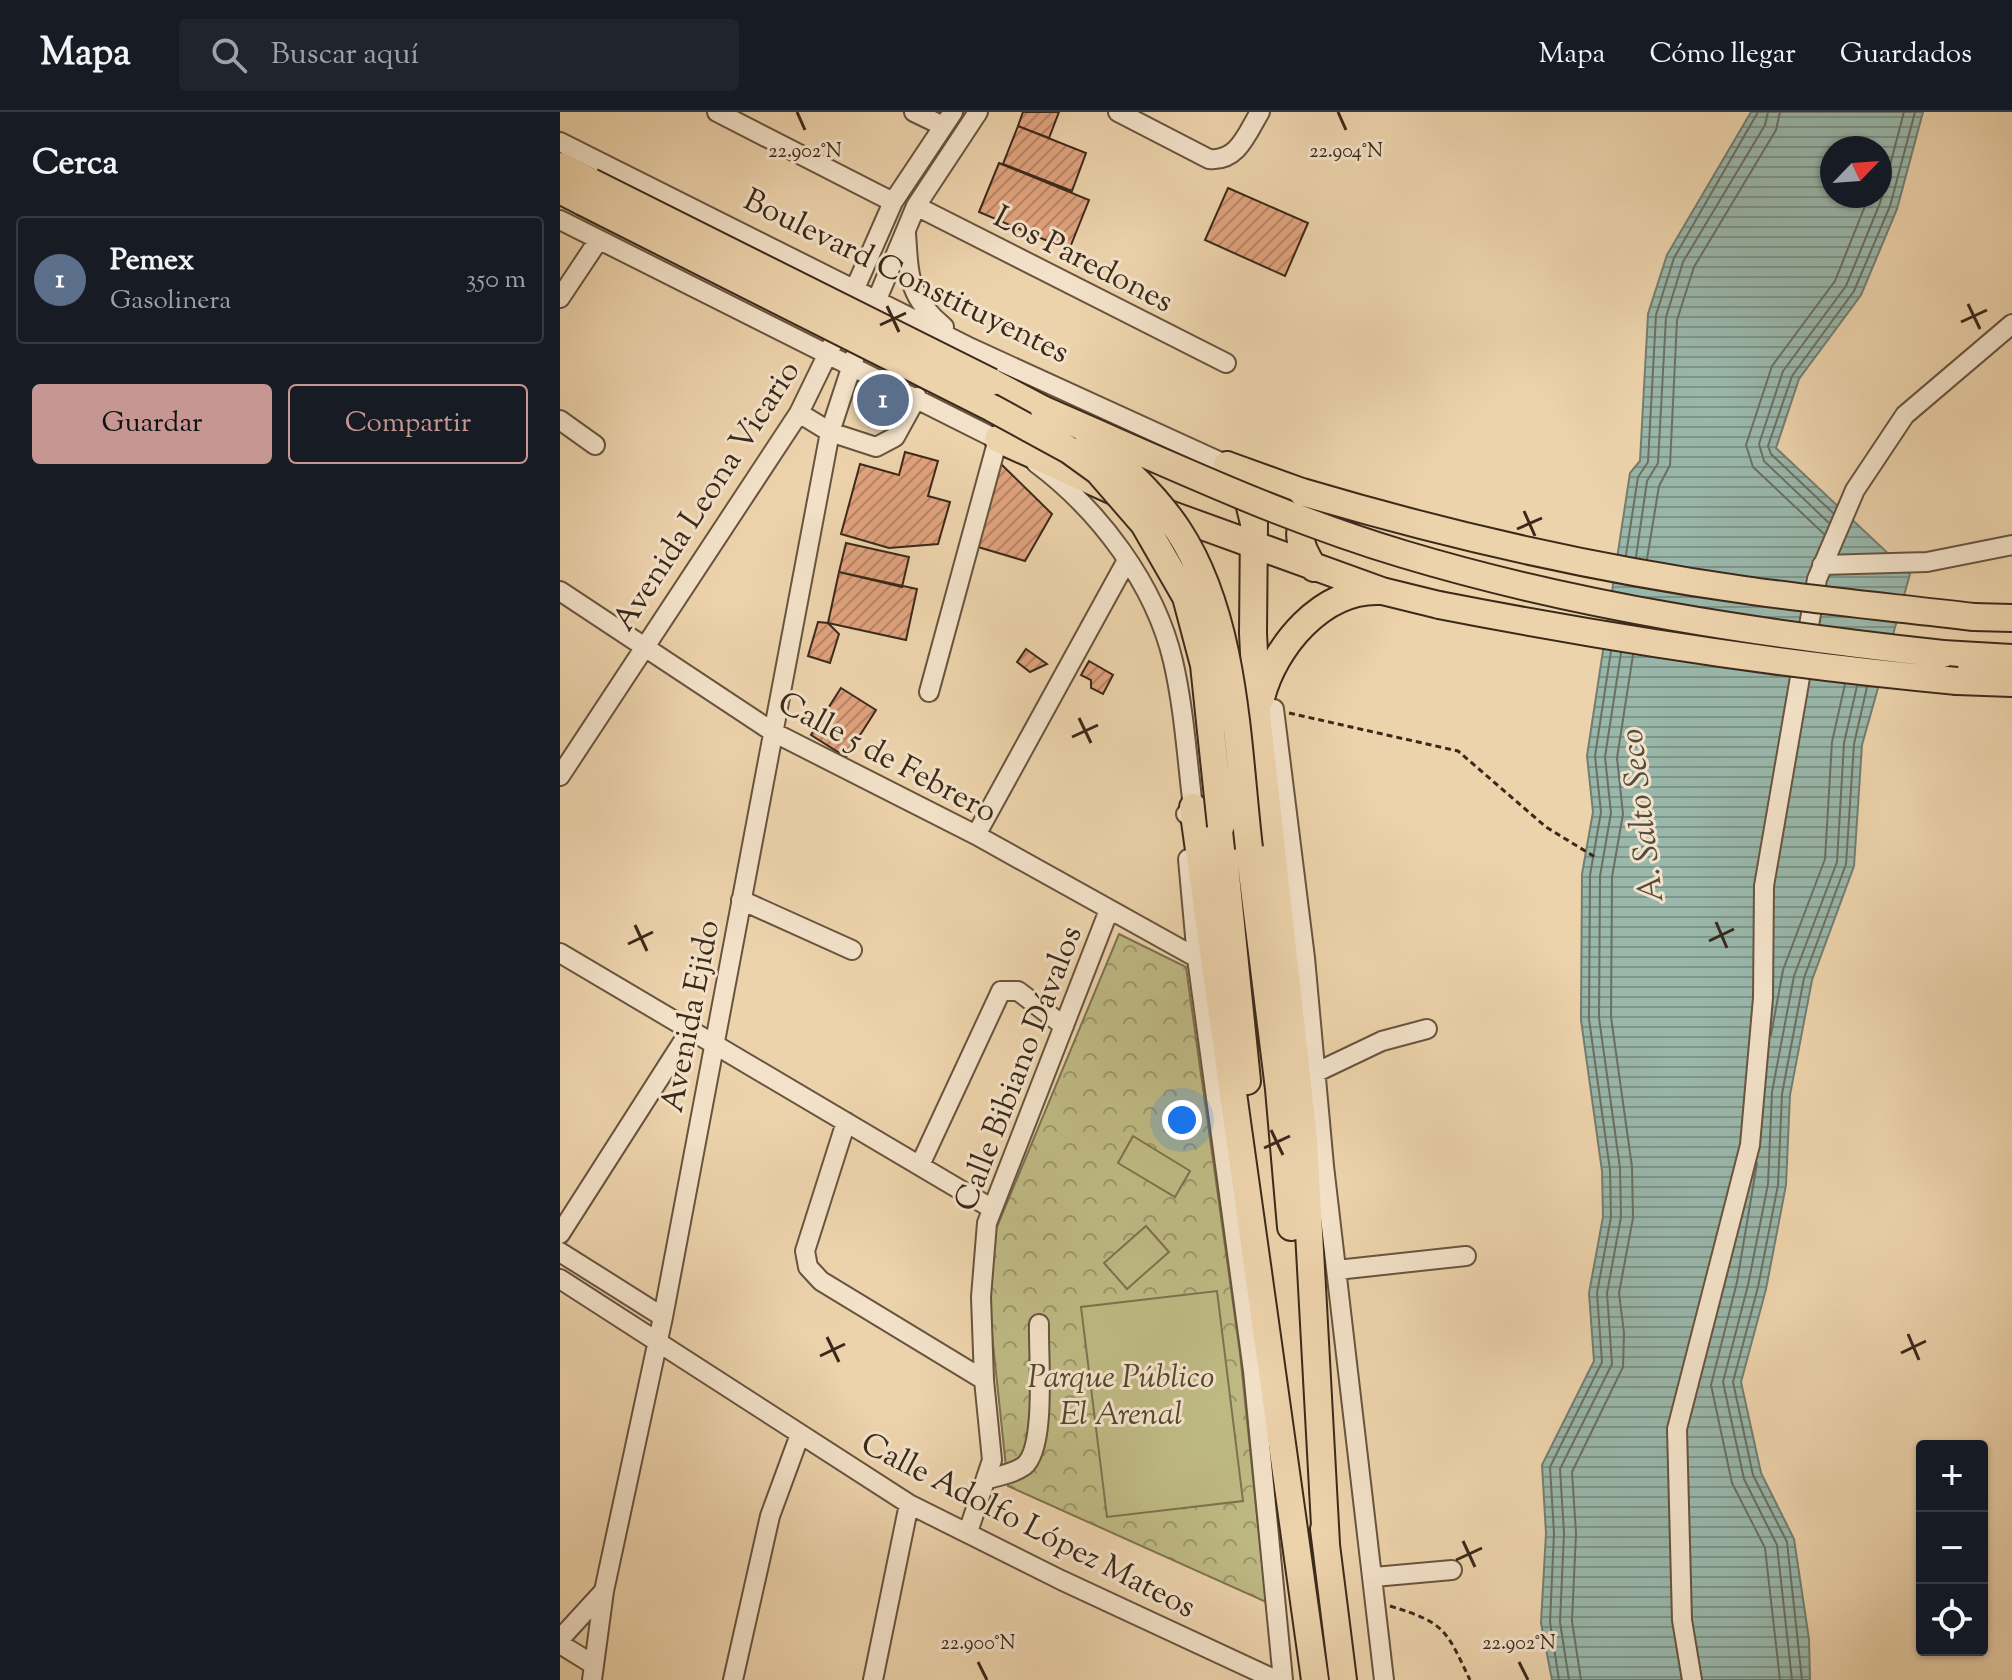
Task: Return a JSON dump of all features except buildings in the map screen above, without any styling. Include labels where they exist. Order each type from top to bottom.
[{"type":"highway","points":[[560,166],[578,191],[1069,450],[1098,471],[1144,524],[1166,560],[1186,597],[1199,639],[1241,1016],[1267,1343]]},
{"type":"highway","points":[[578,191],[1044,410],[1252,500],[1416,557],[1570,597],[1756,633],[1943,654],[2012,658]]},
{"type":"highway","points":[[1044,410],[1086,437],[1147,490],[1177,529],[1197,565],[1216,612],[1279,1089],[1299,1312],[1343,1680]]},
{"type":"highway","points":[[998,439],[1145,505],[1254,547],[1382,591],[1439,605],[1617,640],[1839,670],[2012,683]]},
{"type":"highway","points":[[1227,465],[1240,479],[1249,497],[1254,547],[1265,712],[1297,1056],[1326,1544]]},
{"type":"highway","points":[[1227,465],[1335,502],[1470,538],[1574,560],[1744,590],[1974,617],[2012,618]]},
{"type":"highway","points":[[1314,568],[1298,540],[1299,527],[1309,512],[1335,502]]},
{"type":"highway","points":[[1265,712],[1274,663],[1302,626],[1343,599],[1382,591]]},
{"type":"highway","points":[[1193,807],[1315,1680]]},
{"type":"street","points":[[717,112],[893,202]]},
{"type":"street","points":[[914,112],[948,119]]},
{"type":"street","name":"Avenida Leona Vicario","points":[[853,364],[874,298],[916,206],[978,112]]},
{"type":"street","points":[[1118,112],[1209,159],[1223,160],[1235,153],[1260,112]]},
{"type":"street","name":"Avenida Leona Vicario","points":[[560,776],[799,413],[830,353],[852,287],[893,202],[948,119]]},
{"type":"street","name":"Boulevard Constituyentes","points":[[560,142],[978,351],[1227,465]]},
{"type":"street","name":"Los Paredones","points":[[916,206],[1226,363]]},
{"type":"street","points":[[560,220],[917,397],[998,439],[1044,470],[1080,502],[1126,562],[1163,627],[1173,662],[1193,807],[1185,818],[1197,958],[1253,1371],[1283,1680]]},
{"type":"street","points":[[906,229],[910,285],[918,301],[978,351]]},
{"type":"street","points":[[560,298],[598,241]]},
{"type":"street","points":[[770,325],[796,322],[812,307],[813,282],[801,261]]},
{"type":"street","points":[[1692,1680],[1682,1620],[1677,1429],[1746,1172],[1763,998],[1764,886],[1822,565],[1855,490],[1905,415],[2012,324]]},
{"type":"street","points":[[955,418],[942,394],[943,371],[960,355],[978,351]]},
{"type":"street","name":"Avenida Ejido","points":[[593,1672],[604,1591],[663,1317],[830,432],[853,364]]},
{"type":"street","points":[[799,413],[830,432],[865,446],[884,445],[895,437],[917,397]]},
{"type":"street","points":[[560,420],[595,445]]},
{"type":"street","points":[[929,692],[998,439]]},
{"type":"street","points":[[1822,565],[1927,562],[2012,545]]},
{"type":"street","points":[[976,835],[1126,562]]},
{"type":"street","name":"Calle 5 de Febrero","points":[[560,591],[773,732],[976,835],[1197,958]]},
{"type":"street","points":[[1265,712],[1317,1072],[1384,1680]]},
{"type":"street","points":[[741,900],[852,950]]},
{"type":"street","name":"Calle Bibiano Dávalos","points":[[968,1532],[988,1479],[992,1439],[984,1380],[982,1261],[991,1208],[1109,910]]},
{"type":"street","points":[[560,953],[715,1041],[991,1208]]},
{"type":"street","points":[[920,1165],[1001,991],[1018,991],[1064,1026]]},
{"type":"street","points":[[560,1234],[691,1029]]},
{"type":"street","points":[[1317,1072],[1382,1041],[1427,1029]]},
{"type":"street","points":[[846,1122],[805,1251],[808,1267],[821,1281],[984,1380]]},
{"type":"street","points":[[560,1252],[663,1317]]},
{"type":"street","points":[[1337,1270],[1466,1256]]},
{"type":"street","name":"Calle Adolfo López Mateos","points":[[560,1279],[799,1437],[909,1504],[1252,1674],[1276,1680]]},
{"type":"street","points":[[988,1479],[1024,1466],[1032,1457],[1038,1435],[1039,1324]]},
{"type":"street","points":[[733,1680],[770,1516],[799,1437]]},
{"type":"street","points":[[873,1680],[909,1504]]},
{"type":"street","points":[[1374,1577],[1452,1570]]},
{"type":"street","points":[[593,1672],[560,1642],[604,1591]]},
{"type":"path","points":[[1265,712],[1458,751],[1546,827],[1595,857]]},
{"type":"path","points":[[1376,1601],[1421,1615],[1441,1627],[1456,1646],[1470,1680]]},
{"type":"green space","name":"Parque Público El Arenal","points":[[1119,934],[1186,967],[1240,1353],[1266,1602],[1008,1486],[989,1306],[996,1229]]},
{"type":"green space","points":[[1133,1136],[1190,1171],[1175,1197],[1118,1163]]},
{"type":"green space","points":[[1146,1226],[1169,1252],[1127,1289],[1104,1263]]},
{"type":"green space","points":[[1217,1291],[1243,1501],[1107,1517],[1081,1307]]},
{"type":"water","name":"A. Salto Seco","points":[[1751,112],[1923,112],[1897,209],[1861,295],[1799,379],[1776,448],[1910,574],[1862,745],[1854,866],[1812,980],[1790,1095],[1786,1185],[1766,1289],[1741,1382],[1761,1473],[1794,1539],[1809,1639],[1810,1680],[1552,1680],[1541,1623],[1546,1533],[1542,1465],[1594,1361],[1589,1293],[1603,1217],[1602,1171],[1581,1020],[1582,874],[1593,812],[1587,756],[1630,473],[1640,461],[1648,314],[1667,255]]},
{"type":"place","name":"Pemex","points":[[883,400]]}]
